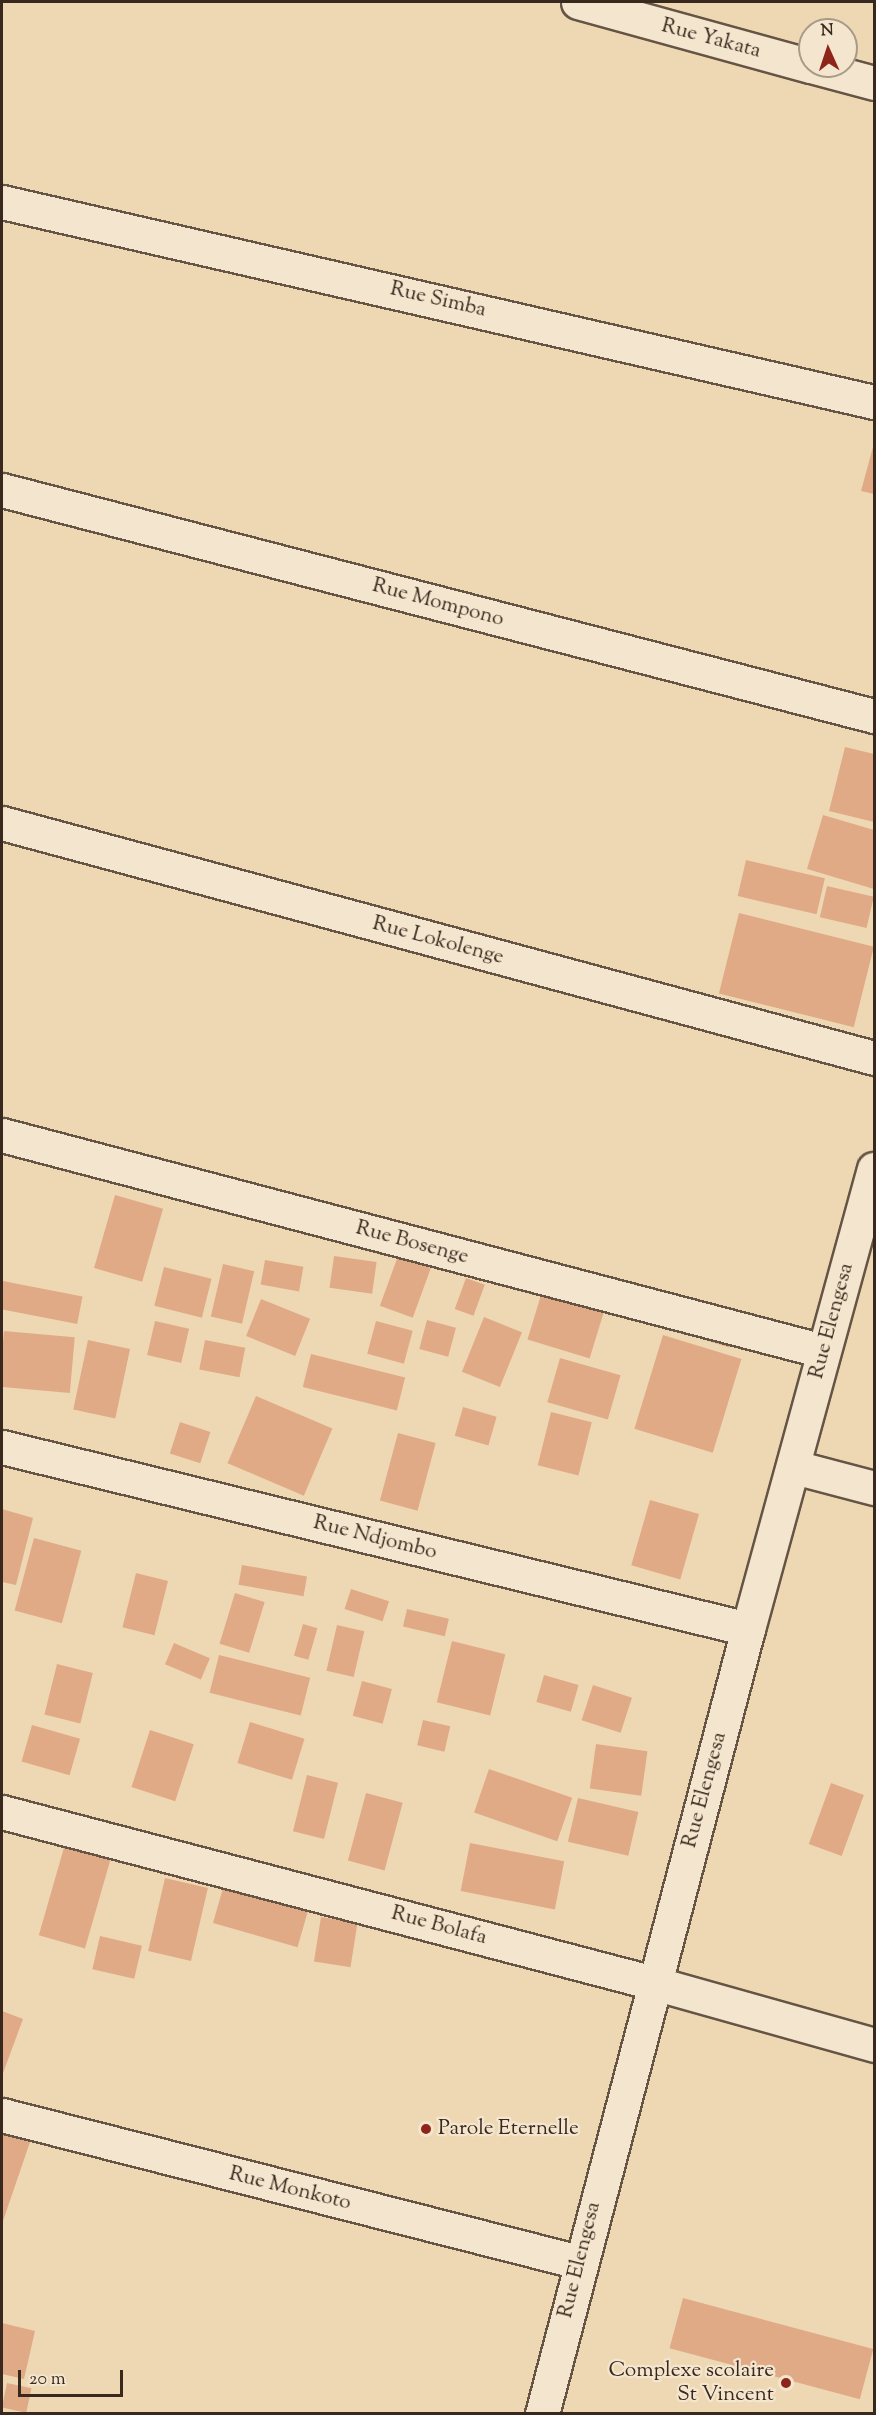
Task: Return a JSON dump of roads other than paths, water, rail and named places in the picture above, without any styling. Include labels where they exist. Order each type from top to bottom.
[{"type":"street","name":"Rue Yakata","points":[[578,2],[798,62]]},
{"type":"street","name":"Rue Yakata","points":[[855,78],[874,83]]},
{"type":"street","name":"Rue Simba","points":[[2,202],[874,402]]},
{"type":"street","name":"Rue Mompono","points":[[2,490],[874,716]]},
{"type":"street","name":"Rue Lokolenge","points":[[2,824],[874,1058]]},
{"type":"street","name":"Rue Bosenge","points":[[2,1135],[823,1351]]},
{"type":"street","name":"Rue Elengesa","points":[[542,2414],[579,2262],[748,1629],[794,1467],[823,1351],[874,1169]]},
{"type":"street","name":"Rue Ndjombo","points":[[2,1447],[748,1629]]},
{"type":"street","points":[[794,1467],[874,1488]]},
{"type":"street","name":"Rue Bolafa","points":[[2,1812],[654,1983],[874,2045]]},
{"type":"street","name":"Rue Monkoto","points":[[2,2115],[579,2262]]},
{"type":"place","name":"Parole Eternelle","points":[[426,2129]]},
{"type":"place","name":"Complexe scolaire St Vincent","points":[[786,2383]]}]
